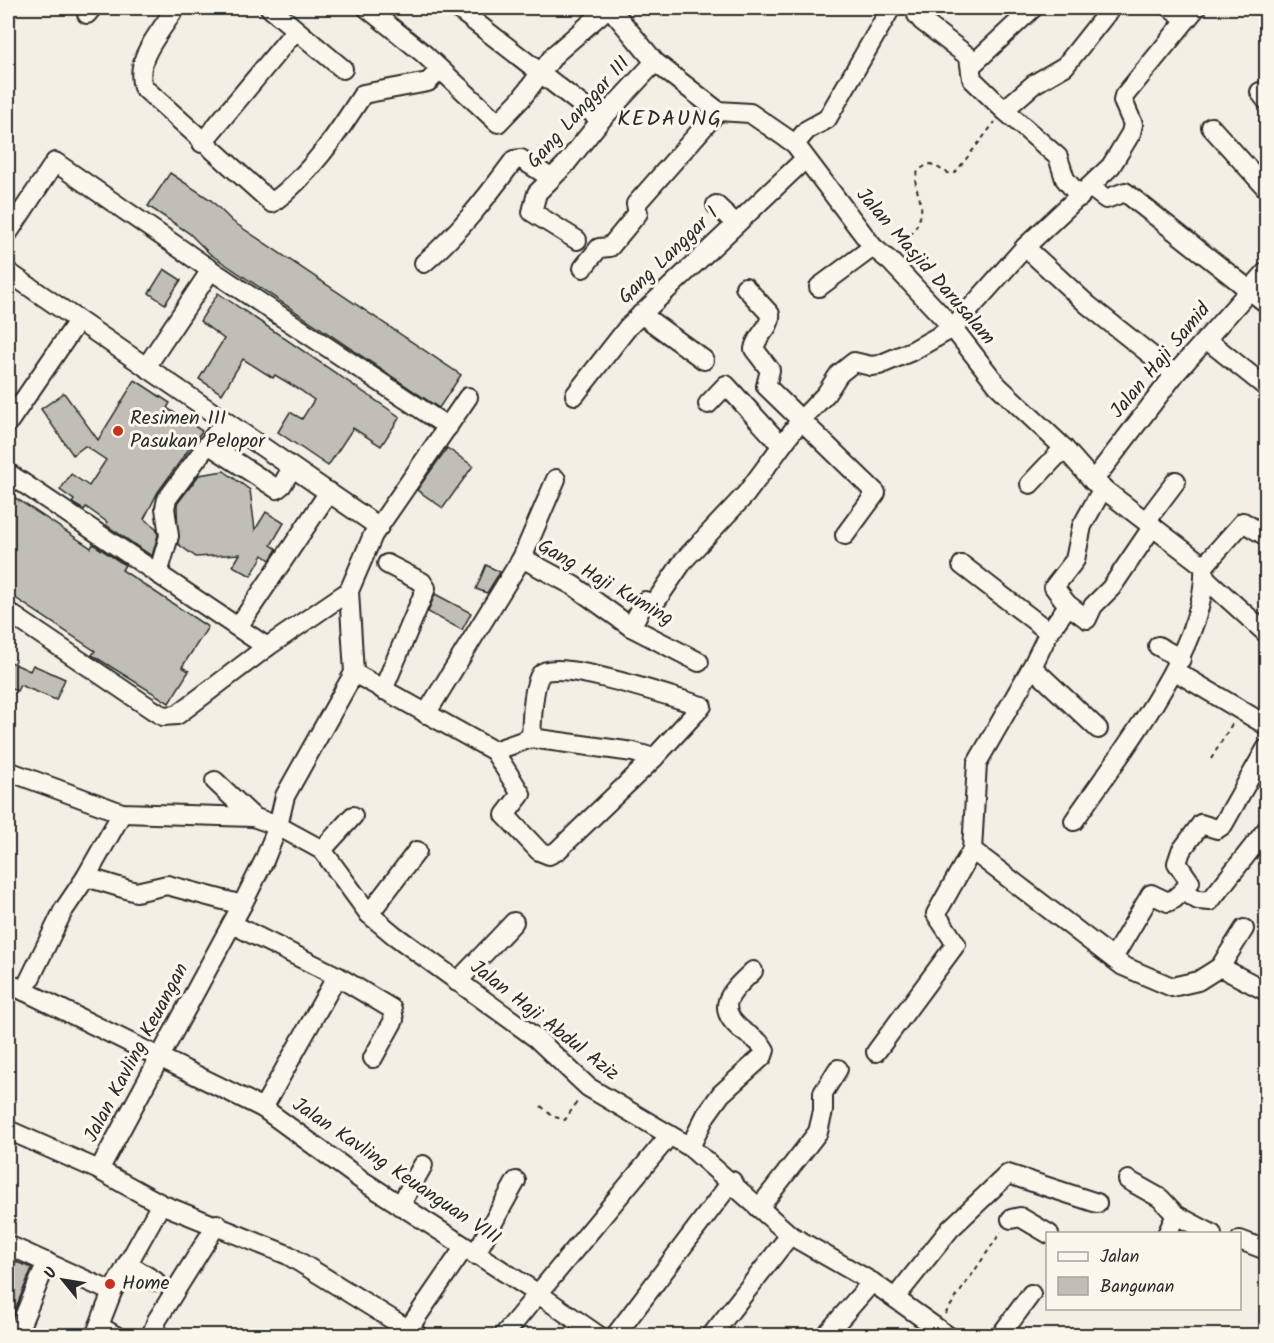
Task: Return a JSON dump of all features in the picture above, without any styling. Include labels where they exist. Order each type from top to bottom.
[{"type":"street","points":[[176,8],[141,61],[140,76],[143,87],[202,143],[272,203],[287,192],[336,136],[363,94],[428,82],[440,70]]},
{"type":"street","points":[[270,8],[343,69]]},
{"type":"street","points":[[368,8],[498,123],[570,39],[615,10],[655,63],[718,111],[636,204],[638,213],[610,247],[599,248],[583,268]]},
{"type":"street","points":[[457,8],[601,120]]},
{"type":"street","points":[[795,144],[807,129],[827,119],[891,8]]},
{"type":"street","points":[[919,8],[917,15],[922,21],[969,57],[972,65],[972,79],[1058,157],[1065,179],[1085,192],[1106,198],[1125,192],[1253,290],[1266,303]]},
{"type":"street","points":[[972,65],[1033,8]]},
{"type":"street","points":[[1004,110],[1034,84],[1065,66],[1111,8]]},
{"type":"street","points":[[631,627],[645,601],[654,604],[684,560],[746,494],[781,445],[826,394],[845,367],[854,362],[872,366],[879,365],[912,351],[953,328],[1025,247],[1111,166],[1131,133],[1133,124],[1124,96],[1184,11]]},
{"type":"street","points":[[202,143],[295,31]]},
{"type":"street","name":"Gang Langgar III","points":[[577,240],[532,212],[537,193],[565,165],[601,120],[655,63]]},
{"type":"street","name":"Jalan Masjid Darusalam","points":[[718,111],[750,112],[795,144],[873,247],[891,262],[953,328],[998,386],[1064,448],[1098,485],[1150,524],[1204,572],[1266,633]]},
{"type":"street","points":[[1211,127],[1266,188]]},
{"type":"street","points":[[424,263],[451,240],[514,160],[521,159],[551,178]]},
{"type":"street","name":"Gang Langgar I","points":[[575,395],[628,327],[805,159]]},
{"type":"street","points":[[8,233],[55,162],[211,270],[448,427]]},
{"type":"street","points":[[717,205],[736,224]]},
{"type":"street","points":[[819,287],[873,247]]},
{"type":"street","points":[[1025,247],[1088,305],[1175,374]]},
{"type":"street","points":[[146,367],[211,270]]},
{"type":"street","points":[[8,272],[379,527]]},
{"type":"street","name":"Jalan Haji Samid","points":[[1067,604],[1054,587],[1075,560],[1082,526],[1098,485],[1175,374],[1253,290],[1266,272]]},
{"type":"street","points":[[745,287],[766,309],[771,319],[755,343],[754,349],[770,370],[766,386],[876,493],[846,535]]},
{"type":"street","points":[[641,314],[704,360]]},
{"type":"street","points":[[8,423],[78,321]]},
{"type":"street","points":[[1207,340],[1266,387]]},
{"type":"street","points":[[708,404],[726,385],[781,445]]},
{"type":"street","points":[[468,398],[379,527],[349,591],[354,673],[494,751],[521,794],[505,815],[539,851],[549,855],[654,758],[702,706],[575,670],[549,669],[541,674],[537,685],[531,738]]},
{"type":"street","points":[[158,574],[169,536],[165,508],[167,499],[225,421]]},
{"type":"street","points":[[208,444],[277,489],[292,468]]},
{"type":"street","points":[[1030,484],[1064,448]]},
{"type":"street","points":[[8,473],[267,646]]},
{"type":"street","points":[[522,558],[556,479]]},
{"type":"street","points":[[876,1052],[956,944],[936,914],[972,850],[976,763],[1067,604],[1087,619],[1093,606],[1111,588],[1176,481]]},
{"type":"street","points":[[238,627],[329,492]]},
{"type":"street","points":[[1074,821],[1178,665],[1204,572],[1243,522],[1266,536]]},
{"type":"street","name":"Gang Haji Kuming","points":[[426,714],[522,558],[574,586],[631,627],[699,662]]},
{"type":"street","points":[[383,690],[426,588],[422,582],[387,564]]},
{"type":"street","points":[[962,565],[1049,632]]},
{"type":"street","points":[[8,612],[163,716],[177,715],[267,646],[349,591]]},
{"type":"street","points":[[1158,645],[1178,665],[1266,724]]},
{"type":"street","points":[[1032,667],[1098,729]]},
{"type":"street","name":"Jalan Kavling Keuangan","points":[[354,673],[285,796],[278,826],[242,905],[99,1170],[161,1203],[217,1224],[306,1264],[414,1332]]},
{"type":"street","points":[[494,751],[531,738],[633,752],[654,758]]},
{"type":"street","points":[[1113,958],[1150,894],[1168,902],[1174,900],[1190,882],[1190,878],[1177,863],[1181,851],[1201,824],[1217,830],[1223,825],[1266,749]]},
{"type":"street","points":[[8,771],[122,813],[253,817]]},
{"type":"street","points":[[215,781],[253,817]]},
{"type":"street","points":[[16,987],[86,877],[122,813]]},
{"type":"street","points":[[322,850],[353,816]]},
{"type":"street","name":"Jalan Haji Abdul Aziz","points":[[253,817],[278,826],[322,850],[369,914],[457,982],[536,1038],[588,1087],[690,1147],[732,1181],[790,1235],[872,1282],[935,1330]]},
{"type":"street","points":[[1183,891],[1198,900],[1210,901],[1266,830]]},
{"type":"street","points":[[972,850],[1123,966],[1172,987],[1198,981],[1220,967],[1244,929]]},
{"type":"street","points":[[369,914],[417,851]]},
{"type":"street","points":[[86,877],[136,892],[166,885],[242,905]]},
{"type":"street","points":[[457,982],[514,922]]},
{"type":"street","points":[[232,924],[337,976],[394,1011],[394,1020],[373,1058]]},
{"type":"street","points":[[1220,967],[1266,991]]},
{"type":"street","points":[[690,1147],[706,1115],[721,1094],[763,1056],[765,1050],[761,1044],[733,1023],[726,1002],[734,989],[753,971]]},
{"type":"street","points":[[263,1108],[337,976]]},
{"type":"street","name":"Jalan Kavling Keuanguan VIII","points":[[16,987],[263,1108],[400,1206],[599,1335]]},
{"type":"street","points":[[759,1208],[818,1132],[823,1111],[823,1093],[838,1069]]},
{"type":"street","points":[[8,1130],[99,1170]]},
{"type":"street","points":[[504,1335],[669,1136]]},
{"type":"street","points":[[400,1206],[423,1165]]},
{"type":"street","points":[[895,1298],[950,1229],[1008,1174],[1097,1203]]},
{"type":"street","points":[[1128,1180],[1160,1198],[1176,1215],[1210,1232]]},
{"type":"street","points":[[414,1332],[516,1181]]},
{"type":"street","points":[[615,1335],[732,1181]]},
{"type":"street","points":[[116,1335],[97,1331],[112,1292],[161,1203]]},
{"type":"street","points":[[1168,1232],[1176,1215]]},
{"type":"street","points":[[1011,1219],[1020,1217],[1047,1232]]},
{"type":"street","points":[[151,1335],[157,1320],[217,1224]]},
{"type":"street","points":[[711,1335],[790,1235]]},
{"type":"street","points":[[1241,1241],[1266,1250]]},
{"type":"street","points":[[8,1245],[112,1292]]},
{"type":"street","points":[[16,1335],[47,1262]]},
{"type":"street","points":[[127,1264],[154,1281]]},
{"type":"street","points":[[825,1335],[872,1282]]},
{"type":"street","points":[[1000,1335],[1031,1294]]},
{"type":"path","points":[[891,262],[917,225],[921,215],[921,204],[914,184],[919,171],[932,164],[948,173],[955,173],[1004,110]]},
{"type":"path","points":[[1211,759],[1241,709]]},
{"type":"path","points":[[541,1106],[552,1116],[565,1120],[588,1087]]},
{"type":"path","points":[[935,1330],[1011,1219]]},
{"type":"building","points":[[170,173],[211,200],[232,221],[461,375],[439,408],[210,254],[189,233],[148,206]]},
{"type":"building","points":[[164,269],[181,280],[165,304],[149,293]]},
{"type":"building","points":[[218,293],[400,417],[381,446],[353,428],[328,466],[278,432],[290,412],[302,419],[314,400],[300,390],[275,375],[273,378],[243,359],[222,394],[199,379],[224,339],[200,321]]},
{"type":"building","points":[[135,380],[170,403],[167,408],[202,431],[158,492],[144,519],[156,528],[158,535],[152,556],[106,525],[107,522],[86,507],[84,510],[72,503],[74,500],[60,490],[71,474],[89,486],[106,460],[85,446],[73,455],[41,409],[64,393],[98,440]]},
{"type":"building","points":[[447,448],[473,466],[443,508],[417,490]]},
{"type":"building","points":[[224,471],[250,490],[255,530],[266,512],[284,523],[271,545],[277,549],[270,560],[263,555],[251,576],[233,566],[240,554],[196,557],[178,544],[177,504],[199,475]]},
{"type":"building","points":[[8,493],[91,548],[93,544],[125,565],[122,570],[208,627],[182,667],[189,671],[169,703],[92,655],[95,651],[8,593]]},
{"type":"building","points":[[486,565],[500,572],[487,593],[476,589]]},
{"type":"building","points":[[435,594],[471,613],[462,630],[428,612]]},
{"type":"building","points":[[8,661],[30,671],[33,665],[65,679],[56,700],[20,685],[17,691],[8,687]]},
{"type":"building","points":[[8,1259],[32,1268],[8,1327]]},
{"type":"place","name":"Resimen III Pasukan Pelopor","points":[[118,431]]},
{"type":"place","name":"Home","points":[[110,1284]]},
{"type":"district","name":"KEDAUNG","points":[[670,119]]}]
